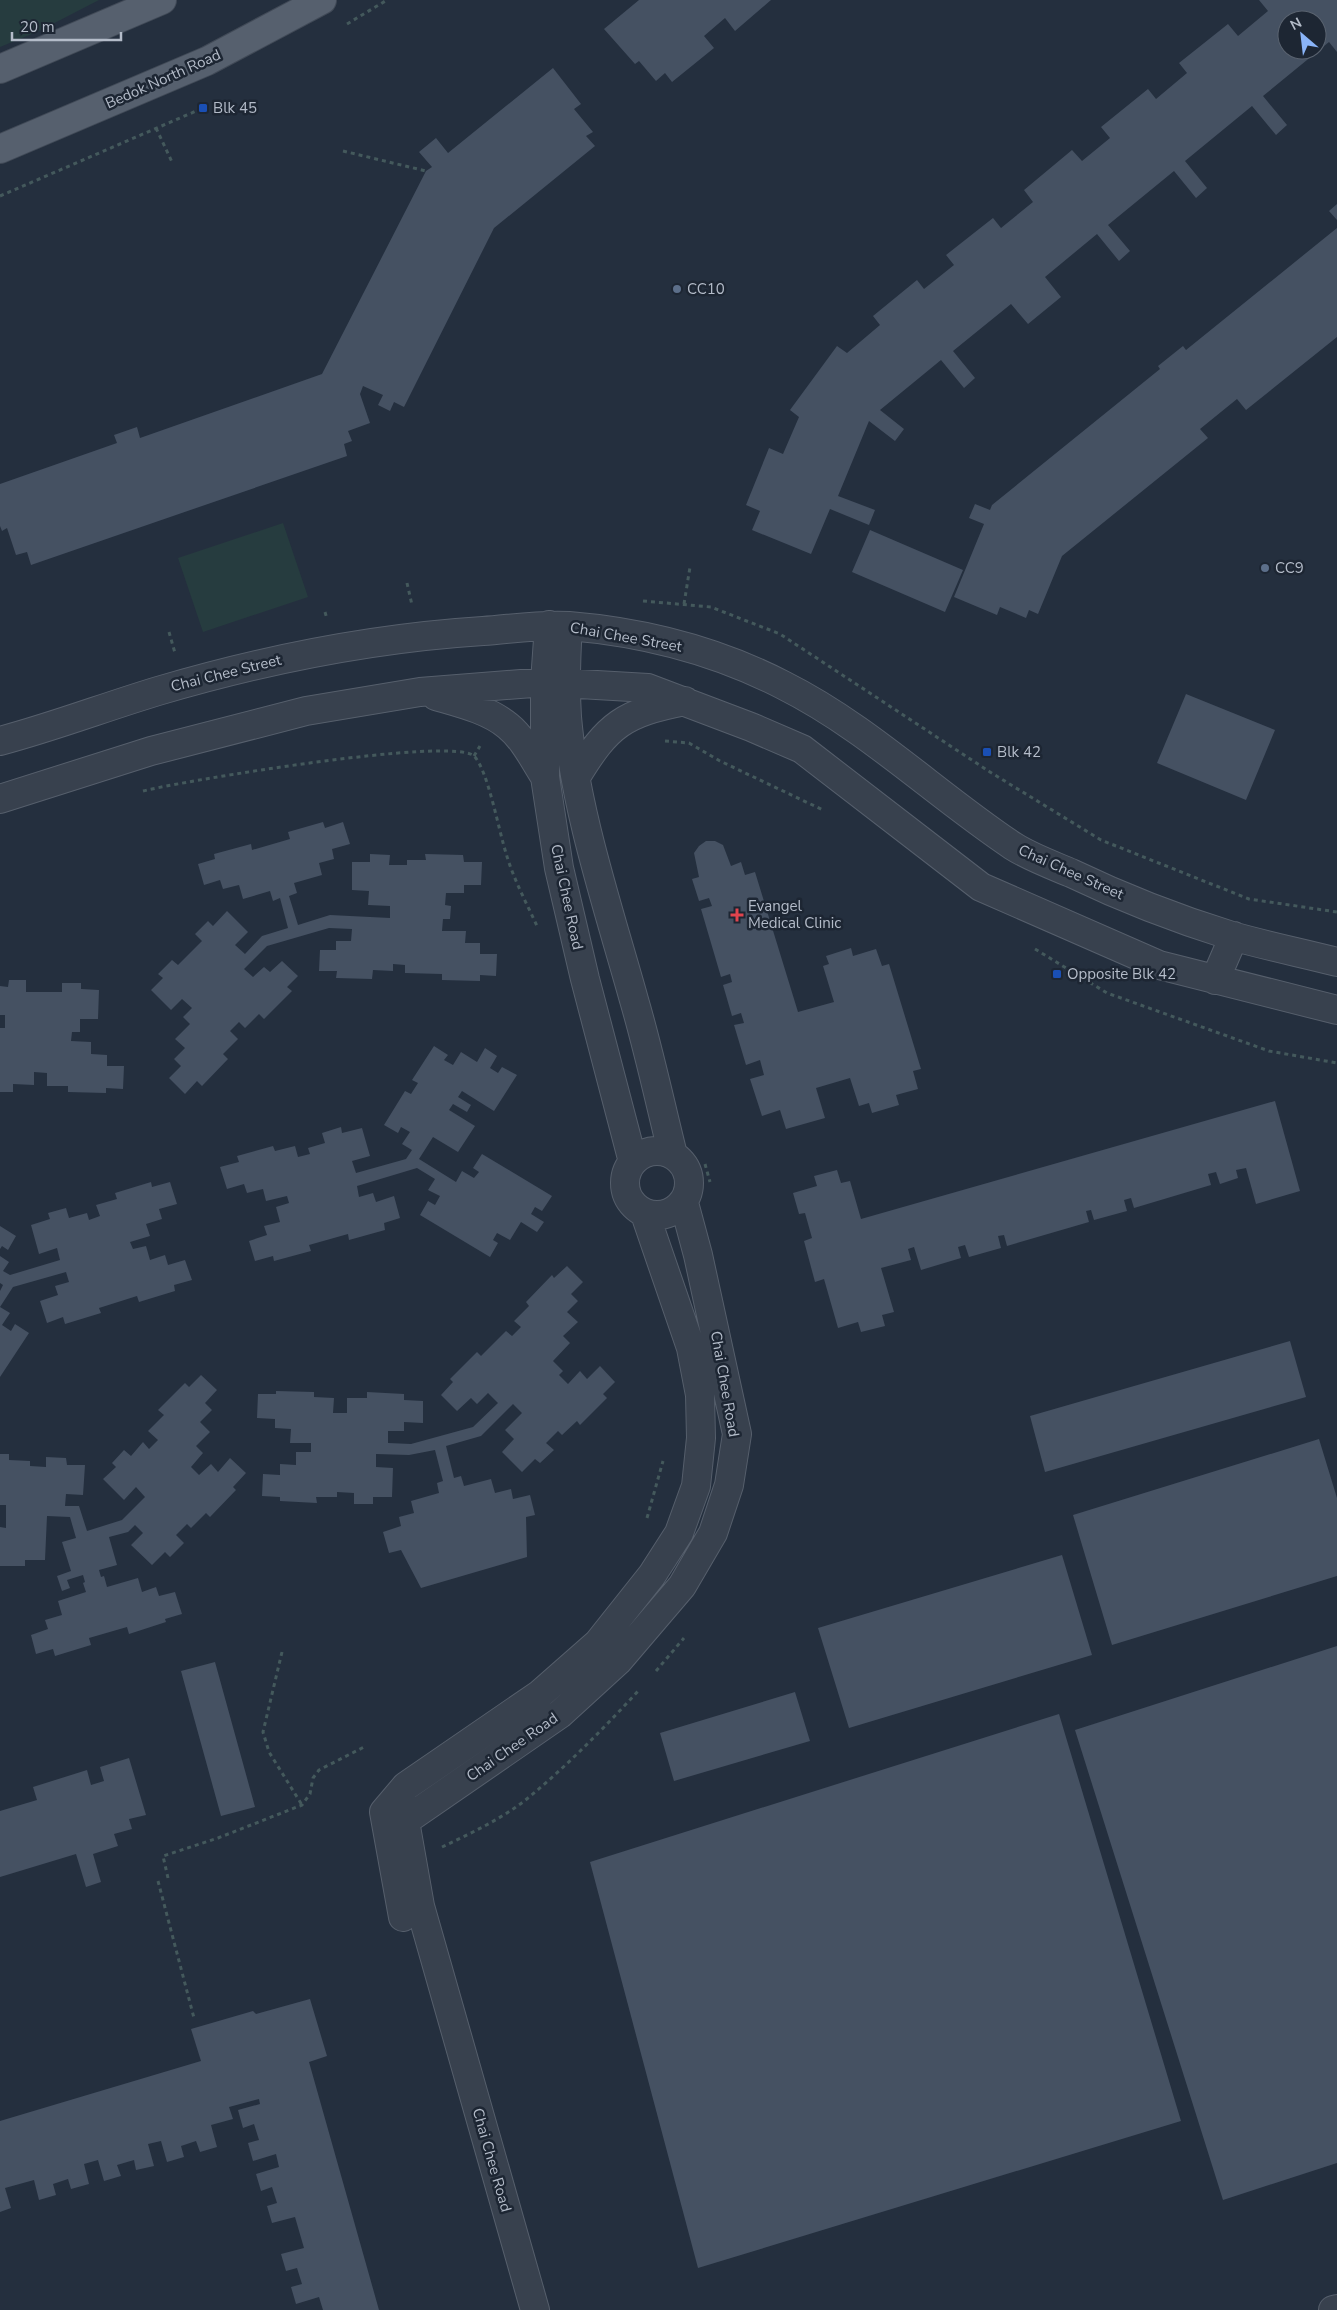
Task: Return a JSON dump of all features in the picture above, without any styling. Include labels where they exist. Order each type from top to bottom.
[{"type":"main road","points":[[0,69],[162,0]]},
{"type":"main road","name":"Bedok North Road","points":[[0,149],[207,61],[322,0]]},
{"type":"street","name":"Chai Chee Road","points":[[515,2310],[401,1910],[384,1812],[406,1786],[540,1694],[598,1643],[652,1575],[679,1533],[696,1486],[701,1438],[700,1395],[691,1348],[645,1214],[636,1208],[625,1191],[628,1170],[633,1162],[585,979],[559,868],[545,777],[559,626]]},
{"type":"street","name":"Chai Chee Street","points":[[0,741],[160,690],[291,657],[420,635],[559,626],[663,641],[741,666],[784,685],[820,706],[882,748],[1015,848],[1159,911],[1234,936],[1337,962]]},
{"type":"street","name":"Chai Chee Road","points":[[535,2310],[420,1906],[406,1821],[560,1714],[618,1661],[682,1586],[713,1533],[729,1486],[737,1434],[698,1255],[684,1203],[689,1192],[688,1170],[682,1161],[673,1155],[635,1003],[593,856],[576,777],[567,719],[555,682]]},
{"type":"street","points":[[0,799],[151,751],[306,711],[420,692],[555,682],[648,688],[751,727],[802,749],[980,887],[1159,964],[1337,1010]]},
{"type":"street","points":[[420,692],[469,706],[508,726],[524,744],[545,777]]},
{"type":"street","points":[[576,777],[594,748],[611,731],[632,715],[685,701]]},
{"type":"street","points":[[1215,980],[1234,936]]},
{"type":"street","points":[[633,1162],[641,1155],[650,1152],[662,1151],[673,1155]]},
{"type":"street","points":[[645,1214],[665,1215],[676,1210],[684,1203]]},
{"type":"street","points":[[1333,2310],[1337,2309]]},
{"type":"path","points":[[0,196],[203,108]]},
{"type":"path","points":[[156,128],[172,162]]},
{"type":"path","points":[[343,151],[426,171]]},
{"type":"path","points":[[684,604],[690,567]]},
{"type":"path","points":[[633,602],[653,600],[711,607],[780,634],[990,772],[1101,840],[1249,899],[1337,912]]},
{"type":"path","points":[[169,632],[175,652]]},
{"type":"path","points":[[137,792],[278,766],[426,751],[467,753],[474,756],[490,794],[506,854],[537,928]]},
{"type":"path","points":[[646,1520],[664,1460]]},
{"type":"path","points":[[282,1652],[264,1732],[269,1752],[302,1805]]},
{"type":"path","points":[[168,1878],[163,1856],[218,1838],[302,1805],[310,1794],[313,1778],[319,1770],[364,1747]]},
{"type":"path","points":[[158,1881],[194,2018]]},
{"type":"green space","points":[[0,0],[99,0],[39,31],[0,47]]},
{"type":"green space","points":[[283,523],[308,597],[203,632],[178,558]]},
{"type":"building","points":[[639,0],[771,0],[735,31],[725,18],[704,36],[714,48],[672,82],[665,73],[656,81],[639,61],[635,64],[604,29]]},
{"type":"building","points":[[1259,0],[1337,0],[1337,52],[1329,42],[1327,44],[1327,10],[1277,10],[1277,60],[1307,60],[1263,96],[1287,125],[1276,135],[1252,106],[1185,161],[1207,188],[1196,198],[1174,171],[1108,225],[1130,251],[1119,261],[1097,234],[1045,277],[1061,297],[1028,324],[1011,304],[953,351],[975,378],[964,388],[941,360],[880,410],[904,429],[895,441],[869,421],[838,496],[875,510],[869,525],[830,509],[811,554],[752,530],[760,511],[746,505],[769,448],[783,454],[799,417],[790,410],[837,346],[847,353],[880,325],[873,316],[917,280],[924,289],[954,265],[946,255],[993,218],[1001,228],[1033,202],[1024,190],[1072,150],[1082,161],[1110,138],[1101,127],[1148,89],[1156,99],[1187,73],[1179,63],[1228,24],[1238,36],[1268,11]]},
{"type":"building","points":[[553,68],[581,104],[574,109],[593,132],[586,136],[595,146],[494,228],[404,407],[394,402],[390,411],[378,405],[383,395],[363,386],[360,394],[370,423],[348,431],[352,441],[344,444],[347,456],[31,565],[27,552],[16,555],[7,528],[2,531],[0,526],[0,484],[117,443],[114,435],[137,427],[140,438],[322,374],[426,171],[432,167],[419,152],[436,138],[448,153]]},
{"type":"building","points":[[1337,204],[1337,220],[1329,211]]},
{"type":"building","points":[[1337,228],[1337,337],[1246,410],[1237,399],[1200,429],[1208,438],[1062,556],[1038,614],[1029,610],[1026,618],[1000,607],[997,615],[954,597],[984,524],[969,518],[975,504],[990,510],[992,505],[1160,369],[1158,366],[1183,346],[1186,350]]},
{"type":"building","points":[[870,530],[963,570],[945,612],[852,572]]},
{"type":"building","points":[[1186,694],[1275,730],[1246,800],[1157,763]]},
{"type":"building","points":[[323,822],[325,828],[343,822],[350,844],[332,849],[334,859],[319,863],[322,875],[294,883],[297,893],[289,896],[298,925],[330,915],[390,918],[390,906],[368,905],[369,891],[352,890],[352,862],[370,862],[370,854],[390,855],[389,865],[407,865],[407,860],[426,860],[425,854],[463,855],[464,862],[482,862],[481,885],[464,885],[464,893],[446,893],[445,905],[451,906],[450,919],[443,919],[442,931],[466,931],[465,943],[480,943],[480,954],[497,954],[496,976],[480,975],[480,981],[442,980],[442,974],[405,973],[405,965],[393,964],[393,971],[373,970],[372,979],[336,978],[337,971],[319,971],[320,950],[336,950],[336,941],[351,941],[352,929],[329,928],[267,946],[244,969],[253,977],[264,967],[270,972],[282,961],[298,976],[287,987],[292,991],[264,1019],[259,1014],[245,1028],[239,1022],[230,1031],[238,1039],[223,1054],[228,1059],[202,1086],[197,1081],[185,1094],[169,1078],[181,1066],[174,1059],[185,1048],[175,1039],[190,1024],[183,1017],[192,1008],[182,999],[171,1010],[151,990],[163,978],[158,974],[172,960],[178,965],[202,941],[195,934],[208,921],[213,926],[227,911],[248,932],[235,945],[245,954],[262,936],[288,928],[280,898],[273,901],[270,891],[243,899],[239,885],[223,889],[220,880],[204,885],[198,864],[215,859],[214,854],[251,844],[252,850],[290,839],[288,832]]},
{"type":"building","points":[[706,841],[715,841],[723,845],[731,866],[741,862],[745,875],[755,872],[798,1012],[834,1002],[823,966],[829,964],[826,956],[851,948],[853,956],[876,949],[882,966],[889,964],[921,1069],[913,1071],[918,1089],[896,1095],[899,1105],[872,1113],[869,1103],[859,1106],[850,1078],[816,1088],[825,1118],[786,1129],[780,1110],[762,1116],[750,1079],[764,1075],[760,1060],[746,1065],[734,1025],[744,1023],[741,1013],[732,1016],[723,985],[732,982],[730,974],[721,977],[701,909],[712,906],[709,898],[699,901],[692,879],[699,877],[694,853]]},
{"type":"building","points":[[9,980],[26,980],[26,992],[62,992],[62,983],[81,983],[81,989],[99,990],[98,1019],[80,1019],[80,1032],[72,1032],[71,1041],[91,1042],[91,1054],[107,1055],[107,1066],[124,1066],[123,1089],[106,1088],[106,1093],[68,1092],[68,1086],[47,1086],[47,1073],[34,1072],[34,1085],[13,1084],[13,1092],[0,1092],[0,1028],[5,1028],[5,1015],[0,1015],[0,986],[8,987]]},
{"type":"building","points":[[434,1046],[448,1055],[444,1060],[453,1065],[461,1052],[477,1062],[485,1048],[497,1056],[490,1068],[498,1073],[502,1067],[517,1075],[494,1111],[462,1091],[458,1097],[471,1105],[467,1112],[453,1104],[449,1110],[475,1126],[458,1152],[433,1137],[419,1159],[456,1182],[462,1171],[474,1178],[479,1172],[473,1168],[482,1154],[552,1196],[542,1211],[535,1207],[531,1214],[544,1222],[537,1232],[521,1222],[510,1240],[497,1233],[493,1240],[498,1243],[490,1257],[420,1215],[428,1201],[435,1205],[440,1196],[428,1190],[435,1179],[417,1168],[357,1186],[359,1197],[373,1193],[376,1202],[394,1196],[400,1218],[384,1223],[385,1230],[349,1240],[348,1234],[309,1245],[311,1251],[274,1261],[273,1256],[255,1261],[249,1241],[267,1235],[264,1226],[280,1222],[276,1207],[289,1203],[287,1196],[266,1201],[263,1189],[247,1193],[244,1184],[227,1189],[220,1167],[239,1162],[237,1156],[273,1146],[275,1151],[295,1146],[298,1157],[310,1154],[308,1148],[325,1143],[322,1133],[341,1127],[342,1133],[362,1128],[370,1156],[352,1161],[356,1173],[406,1159],[412,1150],[402,1144],[410,1132],[401,1127],[398,1133],[384,1125],[405,1091],[411,1094],[418,1083],[412,1080]]},
{"type":"building","points":[[1275,1101],[1300,1191],[1256,1204],[1246,1168],[1236,1170],[1238,1178],[1220,1184],[1216,1172],[1208,1174],[1211,1185],[1134,1208],[1131,1198],[1124,1200],[1127,1211],[1094,1220],[1091,1210],[1086,1211],[1089,1222],[1007,1246],[1004,1235],[998,1236],[1001,1248],[969,1257],[965,1245],[958,1247],[961,1258],[921,1270],[914,1247],[908,1249],[911,1260],[881,1268],[894,1312],[882,1315],[885,1326],[861,1332],[858,1322],[838,1328],[824,1279],[815,1282],[804,1241],[812,1238],[805,1213],[799,1214],[793,1193],[817,1186],[814,1176],[837,1170],[841,1183],[850,1181],[861,1219]]},
{"type":"building","points":[[151,1182],[152,1187],[170,1182],[177,1204],[159,1209],[162,1219],[146,1224],[150,1236],[130,1242],[133,1249],[146,1246],[150,1260],[165,1255],[168,1265],[185,1260],[192,1280],[174,1285],[175,1291],[139,1302],[137,1296],[99,1308],[101,1313],[65,1324],[63,1317],[47,1323],[40,1301],[58,1295],[55,1286],[69,1282],[66,1272],[13,1287],[0,1307],[0,1291],[3,1285],[0,1283],[0,1256],[9,1262],[3,1271],[10,1275],[60,1260],[57,1248],[39,1254],[31,1225],[50,1219],[48,1213],[66,1208],[69,1218],[87,1213],[89,1220],[100,1216],[96,1205],[117,1199],[115,1193]]},
{"type":"building","points":[[0,1226],[16,1236],[8,1250],[2,1246],[0,1249]]},
{"type":"building","points":[[567,1266],[583,1282],[571,1294],[578,1301],[567,1312],[578,1322],[563,1336],[570,1343],[553,1361],[563,1371],[559,1375],[568,1384],[580,1371],[587,1379],[600,1366],[615,1382],[603,1394],[607,1398],[580,1425],[577,1421],[562,1435],[558,1431],[546,1443],[554,1450],[540,1463],[535,1459],[522,1472],[502,1452],[514,1439],[505,1430],[522,1413],[513,1404],[481,1436],[446,1446],[454,1478],[461,1476],[464,1486],[491,1479],[495,1493],[511,1489],[513,1499],[530,1495],[535,1515],[526,1517],[527,1557],[421,1588],[401,1550],[389,1553],[383,1532],[401,1526],[399,1517],[414,1513],[411,1501],[439,1493],[437,1483],[443,1481],[435,1450],[409,1455],[376,1454],[376,1467],[393,1468],[392,1497],[373,1497],[373,1504],[354,1504],[354,1493],[337,1492],[337,1497],[316,1497],[317,1503],[280,1501],[280,1497],[262,1496],[263,1474],[280,1475],[280,1464],[296,1465],[296,1452],[311,1452],[311,1443],[290,1443],[291,1429],[275,1428],[275,1419],[257,1418],[258,1394],[276,1394],[276,1391],[314,1392],[314,1397],[334,1398],[333,1413],[347,1413],[347,1398],[367,1398],[367,1392],[404,1394],[404,1400],[423,1401],[423,1423],[404,1422],[404,1431],[388,1431],[388,1443],[411,1444],[473,1427],[498,1403],[488,1393],[477,1404],[471,1398],[457,1411],[441,1395],[453,1382],[450,1379],[477,1352],[481,1356],[506,1331],[512,1336],[521,1327],[514,1321],[529,1306],[526,1302],[552,1275],[554,1278]]},
{"type":"building","points":[[0,1307],[10,1313],[2,1325],[11,1331],[15,1324],[29,1333],[0,1377]]},
{"type":"building","points":[[1290,1341],[1306,1397],[1045,1472],[1030,1416]]},
{"type":"building","points":[[201,1375],[217,1390],[205,1403],[212,1410],[200,1422],[210,1432],[196,1446],[203,1453],[191,1467],[199,1475],[211,1464],[218,1472],[230,1458],[246,1473],[233,1487],[236,1490],[210,1517],[206,1513],[191,1528],[187,1524],[176,1535],[184,1543],[170,1557],[165,1552],[152,1565],[131,1545],[143,1533],[135,1525],[128,1532],[109,1537],[117,1565],[99,1570],[101,1577],[104,1576],[107,1587],[138,1578],[142,1592],[156,1587],[159,1596],[175,1592],[182,1614],[165,1619],[166,1622],[129,1634],[127,1627],[89,1638],[91,1645],[55,1656],[53,1649],[36,1654],[31,1635],[48,1629],[45,1620],[62,1615],[58,1601],[86,1592],[83,1583],[85,1582],[83,1575],[67,1580],[70,1588],[62,1591],[57,1576],[71,1571],[62,1542],[76,1538],[70,1517],[47,1516],[45,1560],[25,1560],[25,1566],[0,1566],[0,1527],[6,1528],[6,1505],[0,1505],[0,1454],[9,1454],[9,1460],[30,1461],[30,1466],[46,1467],[46,1457],[66,1458],[67,1465],[85,1465],[83,1495],[66,1494],[65,1506],[79,1506],[87,1531],[122,1520],[145,1497],[136,1487],[124,1500],[103,1479],[116,1467],[112,1463],[124,1450],[131,1456],[143,1442],[149,1449],[158,1440],[148,1431],[164,1415],[158,1410],[185,1383],[189,1387]]},
{"type":"building","points":[[1319,1439],[1337,1498],[1337,1576],[1112,1645],[1073,1515]]},
{"type":"building","points":[[1062,1555],[1092,1655],[849,1728],[818,1628]]},
{"type":"building","points":[[1337,1646],[1337,2163],[1223,2200],[1075,1730]]},
{"type":"building","points":[[215,1662],[255,1807],[221,1816],[181,1671]]},
{"type":"building","points":[[795,1692],[810,1741],[674,1781],[660,1733]]},
{"type":"building","points":[[1059,1714],[1181,2121],[698,2268],[590,1862]]},
{"type":"building","points":[[129,1758],[146,1815],[129,1819],[132,1829],[114,1834],[118,1846],[93,1854],[101,1882],[86,1887],[76,1854],[0,1877],[0,1811],[37,1800],[33,1787],[87,1770],[91,1785],[104,1781],[100,1767]]},
{"type":"building","points":[[310,1999],[327,2056],[309,2062],[379,2310],[323,2310],[319,2297],[296,2304],[291,2287],[302,2284],[297,2268],[286,2271],[281,2254],[304,2248],[295,2217],[272,2223],[267,2206],[277,2203],[272,2187],[261,2191],[256,2174],[279,2167],[276,2154],[253,2161],[248,2143],[259,2140],[254,2124],[243,2128],[238,2110],[260,2104],[259,2099],[229,2107],[233,2119],[211,2125],[217,2147],[200,2152],[196,2141],[181,2146],[184,2157],[167,2162],[161,2141],[148,2144],[154,2166],[136,2170],[134,2160],[117,2165],[121,2176],[104,2181],[98,2160],[84,2164],[89,2184],[71,2189],[68,2179],[53,2184],[56,2195],[39,2200],[34,2180],[5,2188],[11,2208],[0,2212],[0,2121],[201,2061],[191,2029],[253,2011],[256,2014]]},
{"type":"place","name":"Blk 45","points":[[203,108]]},
{"type":"place","name":"CC10","points":[[677,289]]},
{"type":"place","name":"CC9","points":[[1265,568]]},
{"type":"place","name":"Blk 42","points":[[987,752]]},
{"type":"place","name":"Evangel Medical Clinic","points":[[737,915]]},
{"type":"place","name":"Opposite Blk 42","points":[[1057,974]]}]
